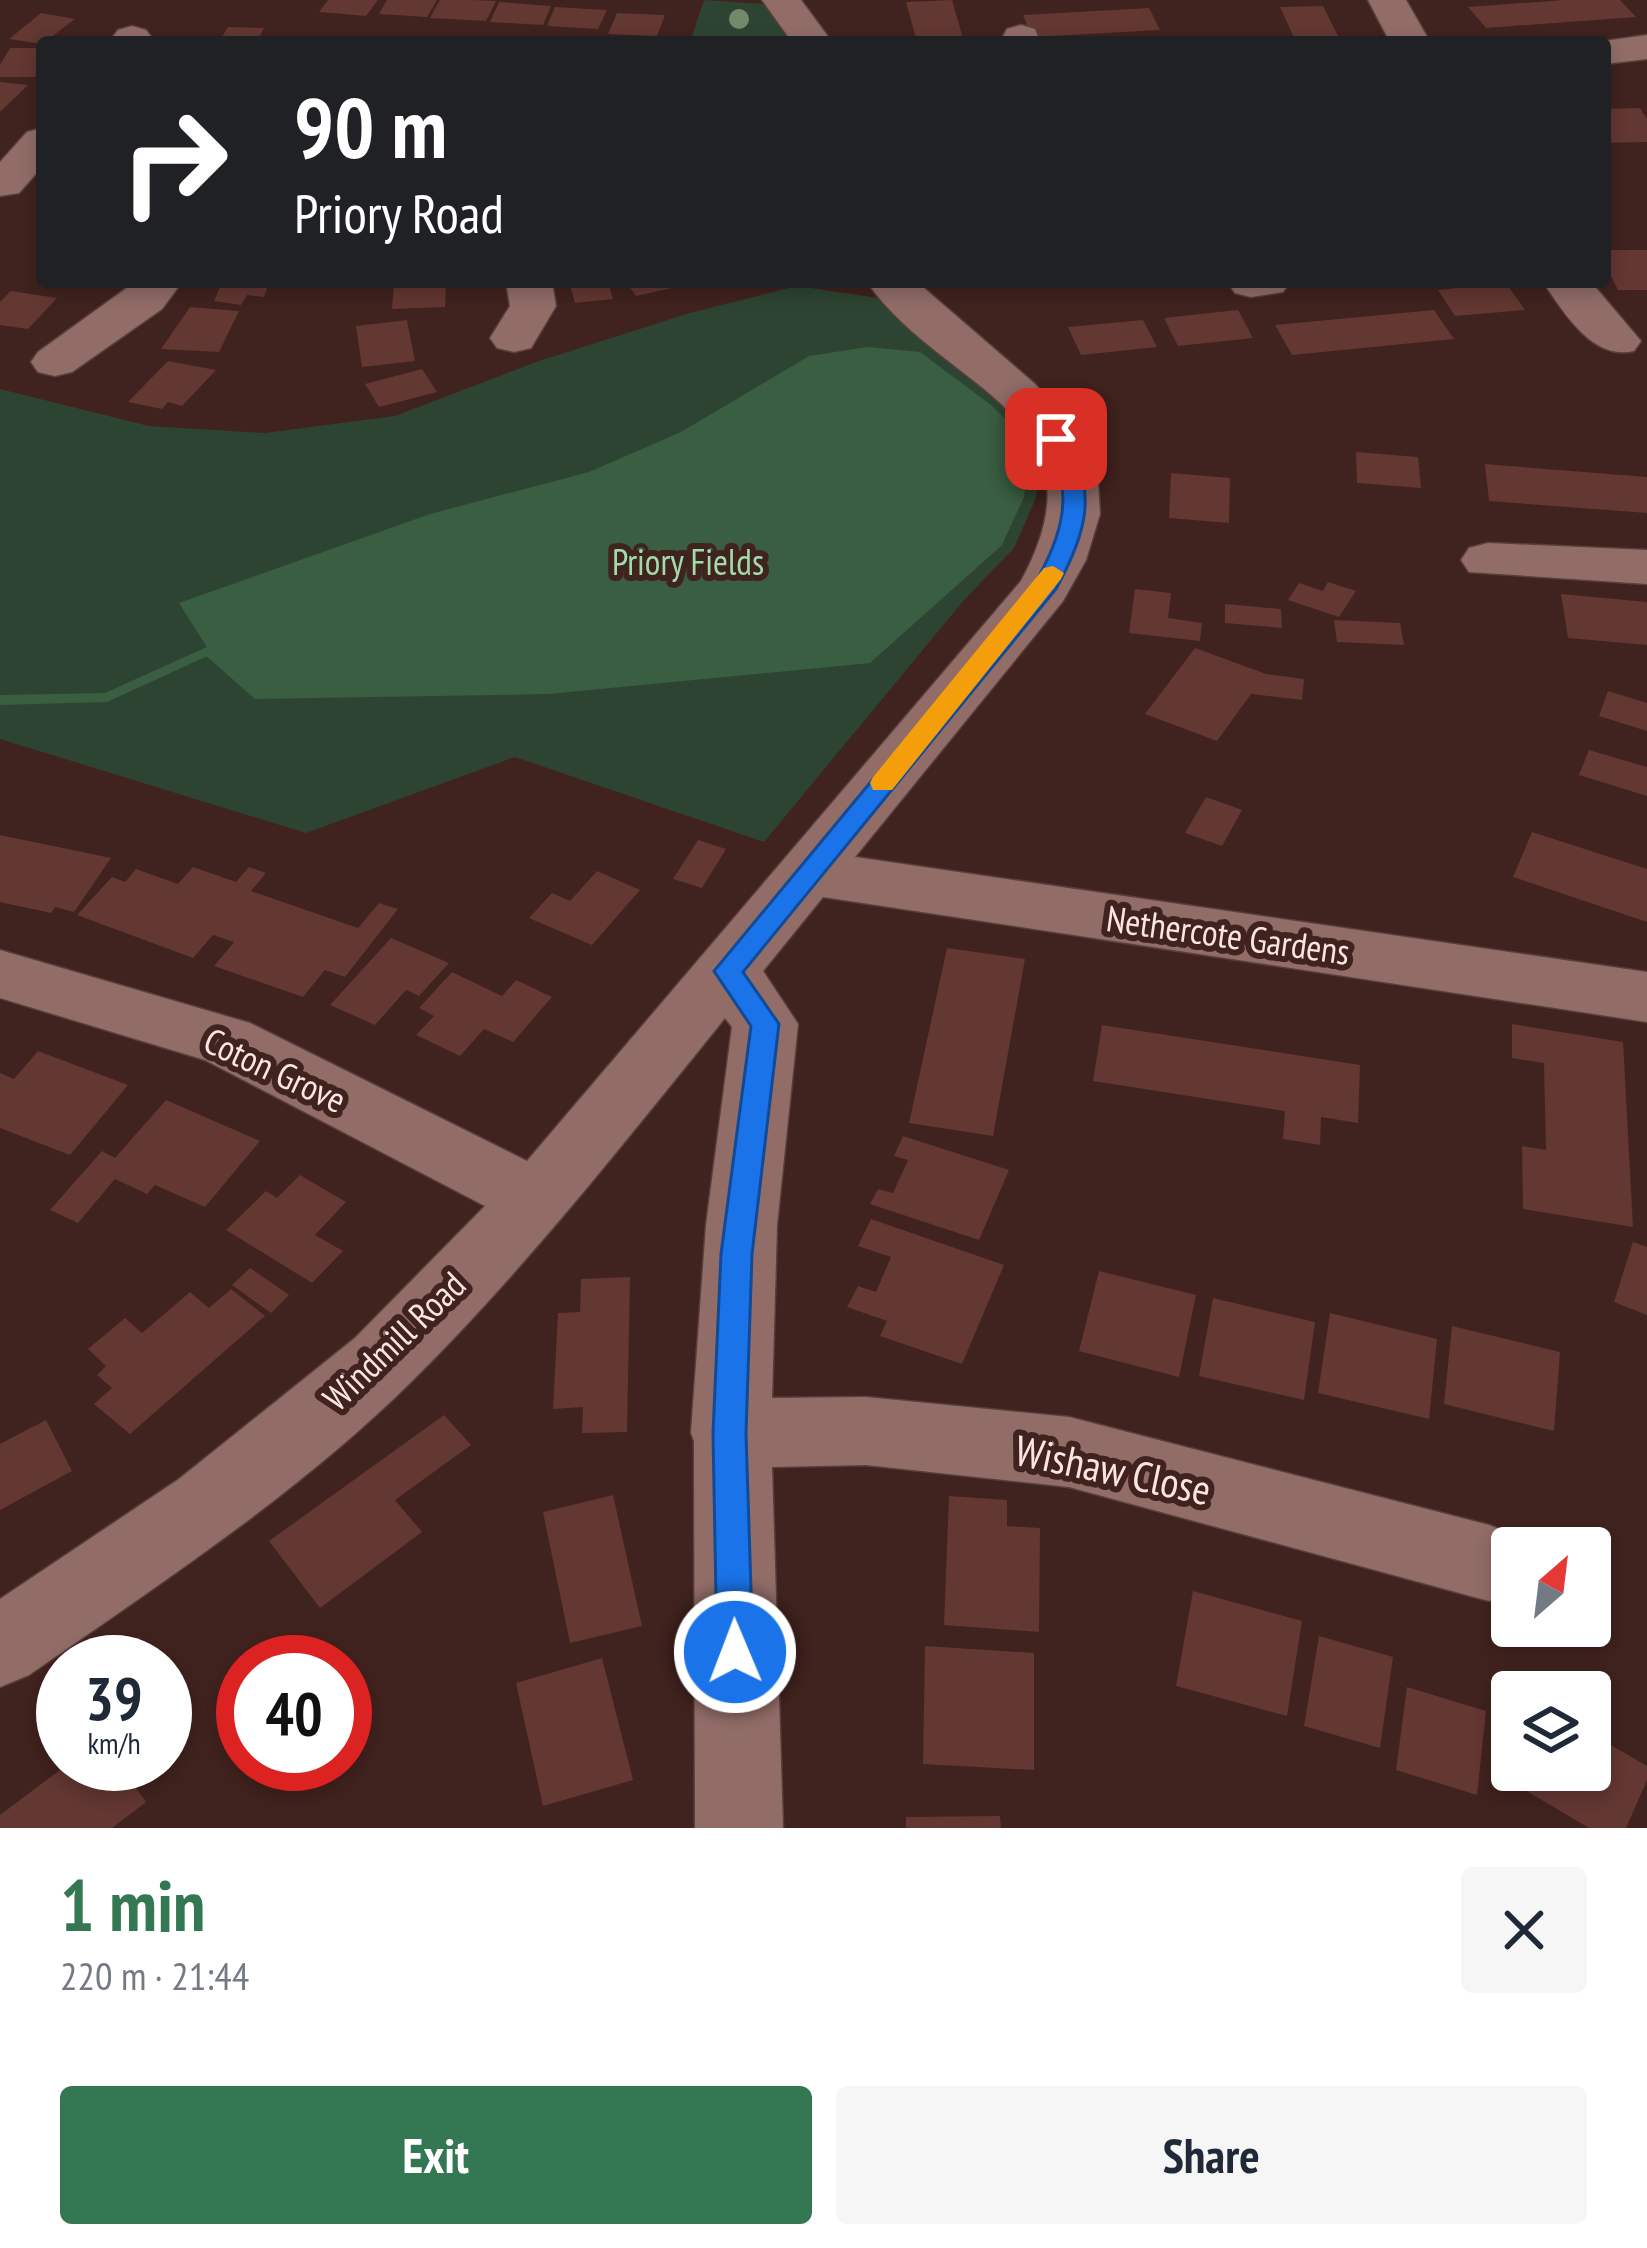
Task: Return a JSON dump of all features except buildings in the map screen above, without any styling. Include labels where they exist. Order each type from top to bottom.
[{"type":"street","points":[[781,0],[808,36]]},
{"type":"street","points":[[824,36],[838,0]]},
{"type":"street","points":[[1387,0],[1407,36]]},
{"type":"street","points":[[1611,51],[1647,47]]},
{"type":"street","points":[[15,184],[36,151]]},
{"type":"street","points":[[55,362],[146,299],[154,288]]},
{"type":"street","points":[[514,338],[533,306],[530,288]]},
{"type":"street","name":"Windmill Road","points":[[0,1647],[207,1505],[382,1360],[537,1199],[1044,589],[1072,527],[1076,498],[1072,466],[1033,413],[897,288]]},
{"type":"street","points":[[1571,288],[1617,341]]},
{"type":"street","points":[[1488,560],[1647,567]]},
{"type":"street","name":"Nethercote Gardens","points":[[808,873],[1647,997]]},
{"type":"street","points":[[728,971],[765,1024],[736,1254],[729,1433],[739,1828]]},
{"type":"street","name":"Coton Grove","points":[[0,974],[227,1041],[537,1199]]},
{"type":"street","name":"Wishaw Close","points":[[729,1433],[866,1431],[1069,1453],[1489,1563]]},
{"type":"green space","points":[[704,0],[765,4],[790,36],[692,36]]},
{"type":"green space","name":"Priory Fields","points":[[789,288],[878,298],[1033,428],[1045,453],[1035,500],[1014,548],[964,600],[764,842],[515,757],[306,833],[0,739],[0,389],[149,426],[265,433],[395,416],[536,362],[690,313]]},
{"type":"shaded area","points":[[868,347],[920,352],[991,405],[1030,444],[1024,497],[1002,545],[870,663],[548,694],[255,699],[204,654],[208,649],[179,603],[430,514],[589,472],[681,432],[809,356]]},
{"type":"waterway","points":[[0,700],[107,697],[209,650]]},
{"type":"slow traffic","points":[[883,783],[1053,573]]},
{"type":"route","points":[[735,1652],[729,1433],[736,1254],[765,1024],[728,971],[1044,589],[1063,554],[1076,498],[1072,466],[1056,439]]}]
